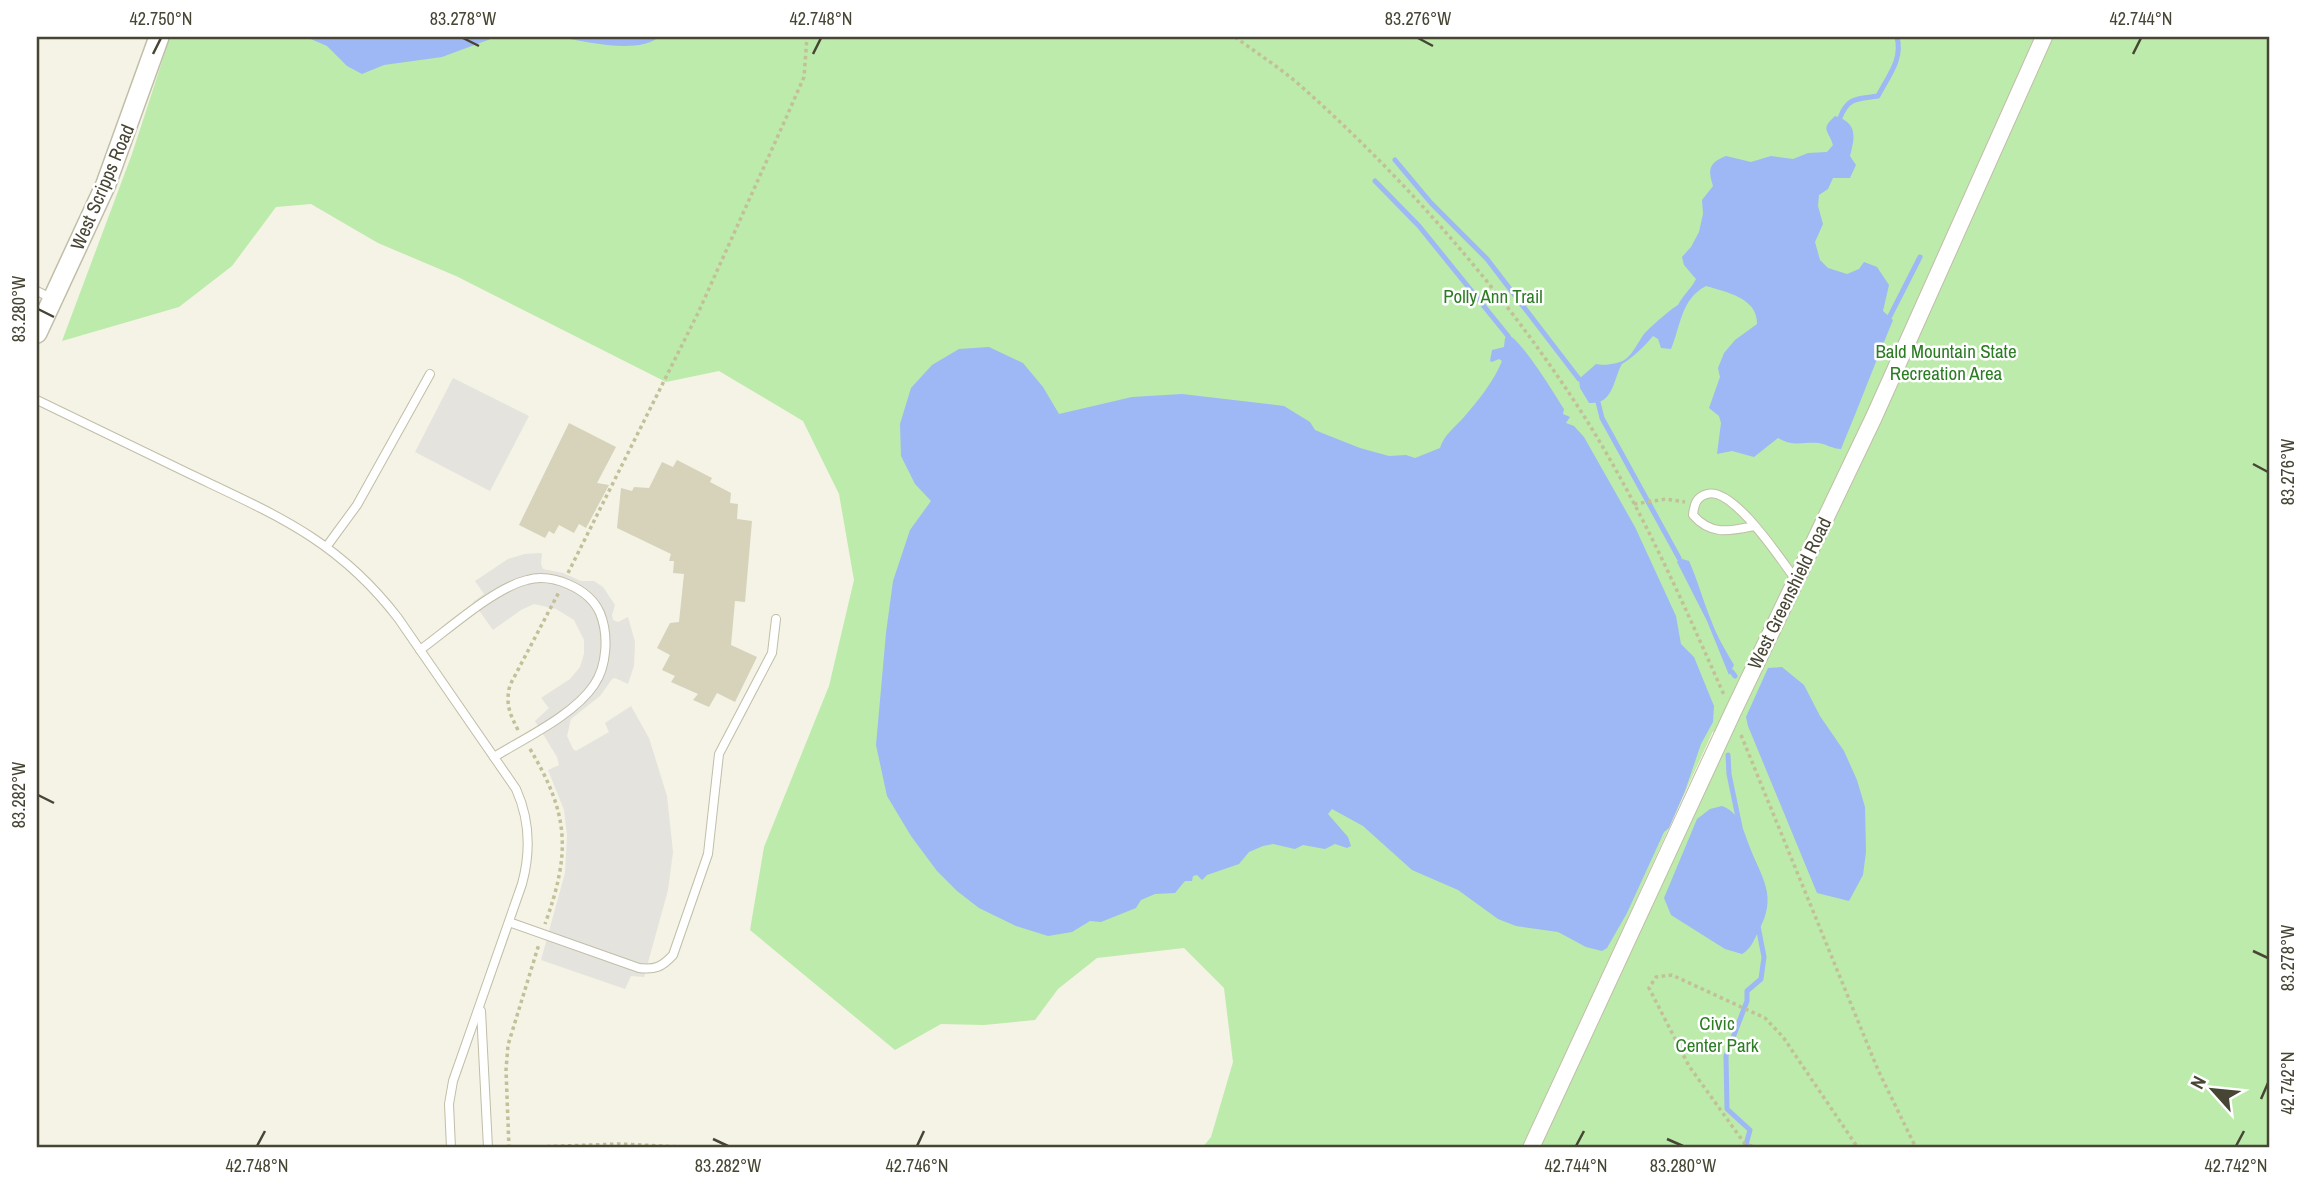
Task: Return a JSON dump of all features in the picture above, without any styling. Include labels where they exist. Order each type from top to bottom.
[{"type":"street","name":"West Scripps Road","points":[[37,333],[45,295],[119,154],[159,37]]},
{"type":"street","name":"West Greenshield Road","points":[[1531,1148],[1732,713],[1874,417],[2044,37]]},
{"type":"lane","points":[[327,546],[357,505],[430,374]]},
{"type":"lane","points":[[37,400],[284,519],[327,546],[353,567],[376,591],[420,650],[521,799],[529,840],[525,871],[451,1088],[451,1148]]},
{"type":"lane","points":[[1754,526],[1728,532],[1716,531],[1698,521],[1693,515],[1694,505],[1701,496],[1721,494],[1744,514],[1754,526],[1796,580]]},
{"type":"lane","points":[[420,650],[511,585],[529,579],[546,578],[563,582],[589,599],[599,612],[606,646],[603,667],[596,683],[570,709],[494,757]]},
{"type":"lane","points":[[509,922],[639,968],[652,970],[663,965],[673,955],[708,854],[719,754],[772,653],[776,619]]},
{"type":"lane","points":[[481,1005],[488,1148]]},
{"type":"path","points":[[568,572],[698,313],[786,118],[804,77],[807,37]]},
{"type":"path","points":[[1235,37],[1301,86],[1366,147],[1468,259],[1567,390],[1675,583],[1732,713],[1878,1070],[1916,1148]]},
{"type":"path","points":[[1633,504],[1666,499],[1694,505]]},
{"type":"path","points":[[517,729],[507,702],[510,685],[558,594]]},
{"type":"path","points":[[531,752],[547,777],[556,799],[563,837],[559,886],[546,921]]},
{"type":"path","points":[[538,946],[508,1045],[507,1148],[655,1144],[703,1148]]},
{"type":"path","points":[[1759,1148],[1745,1144],[1689,1066],[1649,988],[1656,977],[1672,975],[1765,1018],[1783,1037],[1858,1148]]},
{"type":"green space","points":[[170,37],[2270,37],[2270,1148],[1538,1148],[1723,753],[1713,731],[1523,1148],[1202,1148],[1211,1137],[1233,1062],[1224,988],[1184,948],[1097,958],[1058,989],[1035,1020],[984,1025],[941,1024],[895,1050],[750,930],[764,847],[829,686],[854,580],[839,494],[803,421],[719,371],[666,382],[456,276],[378,243],[311,204],[276,207],[232,266],[179,307],[62,341],[132,154]]},
{"type":"shaded area","points":[[453,378],[529,416],[490,491],[415,452]]},
{"type":"shaded area","points":[[542,553],[543,569],[563,573],[581,581],[594,581],[603,587],[615,605],[613,620],[618,622],[628,617],[635,642],[634,666],[628,684],[612,679],[600,696],[571,719],[567,736],[573,749],[576,751],[609,732],[605,723],[631,706],[649,738],[667,796],[673,852],[668,890],[644,977],[631,976],[625,989],[541,960],[565,873],[567,835],[564,810],[548,770],[559,765],[557,757],[535,721],[549,708],[541,698],[570,679],[580,667],[584,640],[574,620],[556,609],[534,604],[493,630],[473,602],[484,594],[475,581],[508,559]]},
{"type":"water","points":[[306,37],[496,37],[442,57],[384,65],[362,74],[347,66],[327,46]]},
{"type":"water","points":[[558,37],[659,37],[638,45],[624,46]]},
{"type":"water","points":[[1835,116],[1851,127],[1854,137],[1850,156],[1856,165],[1850,178],[1833,178],[1828,189],[1819,195],[1818,206],[1823,224],[1815,242],[1820,260],[1828,268],[1847,274],[1859,269],[1864,262],[1877,267],[1889,285],[1883,311],[1893,320],[1841,449],[1818,443],[1793,443],[1778,438],[1754,457],[1732,451],[1717,454],[1721,423],[1719,416],[1709,408],[1720,377],[1718,368],[1724,353],[1735,340],[1757,324],[1756,315],[1747,302],[1706,286],[1691,298],[1687,305],[1671,349],[1661,348],[1658,339],[1653,336],[1622,364],[1608,395],[1597,403],[1589,403],[1580,388],[1579,379],[1596,364],[1612,364],[1627,358],[1646,331],[1678,305],[1696,279],[1684,265],[1682,257],[1699,232],[1703,214],[1702,200],[1713,186],[1710,171],[1713,164],[1726,156],[1751,162],[1771,156],[1793,159],[1808,153],[1827,152],[1833,145],[1826,127]]},
{"type":"water","points":[[1509,335],[1523,348],[1538,369],[1564,409],[1563,414],[1570,417],[1566,423],[1574,426],[1584,437],[1635,527],[1676,616],[1681,644],[1694,657],[1714,706],[1713,722],[1701,744],[1669,828],[1664,832],[1627,913],[1607,948],[1602,951],[1586,947],[1558,932],[1516,926],[1498,919],[1458,890],[1412,870],[1363,826],[1332,809],[1328,814],[1348,837],[1351,846],[1347,848],[1335,844],[1325,849],[1303,845],[1295,849],[1273,844],[1263,846],[1249,852],[1239,864],[1207,875],[1202,880],[1197,875],[1193,876],[1192,881],[1185,881],[1175,893],[1155,894],[1141,900],[1136,908],[1101,922],[1090,921],[1072,932],[1048,936],[1016,926],[979,908],[937,871],[911,836],[887,796],[876,745],[893,581],[910,530],[931,501],[915,484],[901,456],[900,424],[911,388],[932,365],[959,349],[989,347],[1023,363],[1043,387],[1059,414],[1132,397],[1182,394],[1284,406],[1322,433],[1389,456],[1406,455],[1415,458],[1440,448],[1447,435],[1480,398],[1502,361],[1490,361],[1492,350],[1504,347],[1505,338]]},
{"type":"water","points":[[1679,558],[1689,561],[1713,626],[1734,665],[1729,675],[1707,621],[1677,562]]},
{"type":"water","points":[[1782,667],[1804,685],[1820,716],[1844,751],[1865,807],[1866,852],[1863,875],[1849,901],[1817,893],[1748,726],[1746,717],[1768,668]]},
{"type":"water","points":[[1722,806],[1733,812],[1740,822],[1763,877],[1768,897],[1764,919],[1752,944],[1742,954],[1725,949],[1671,915],[1664,898],[1697,819],[1710,809]]},
{"type":"building","points":[[569,423],[616,447],[597,483],[609,485],[586,528],[579,524],[574,533],[559,525],[554,534],[549,531],[545,538],[519,525]]},
{"type":"building","points":[[677,460],[712,478],[710,482],[731,493],[730,503],[738,504],[737,519],[752,521],[745,602],[735,601],[731,645],[757,657],[735,702],[717,693],[709,707],[693,700],[698,694],[671,682],[675,676],[662,670],[670,655],[657,648],[670,623],[679,622],[684,574],[673,573],[674,561],[669,561],[671,554],[617,528],[621,488],[632,491],[634,487],[649,488],[662,462],[673,467]]},
{"type":"waterway","points":[[1840,118],[1851,102],[1878,96],[1896,61],[1897,37]]},
{"type":"waterway","points":[[1395,160],[1431,203],[1487,259],[1579,379]]},
{"type":"waterway","points":[[1375,181],[1419,226],[1508,336]]},
{"type":"waterway","points":[[1890,316],[1920,257]]},
{"type":"waterway","points":[[1598,402],[1602,418],[1679,558]]},
{"type":"waterway","points":[[1732,672],[1735,676]]},
{"type":"waterway","points":[[1728,755],[1729,774],[1740,827]]},
{"type":"waterway","points":[[1745,1148],[1750,1130],[1727,1109],[1726,1056],[1747,1001],[1747,991],[1761,979],[1764,957],[1758,926]]},
{"type":"park label","name":"Polly Ann Trail","points":[[1493,296]]},
{"type":"park label","name":"Bald Mountain State Recreation Area","points":[[1946,362]]},
{"type":"park label","name":"Civic Center Park","points":[[1717,1034]]}]
